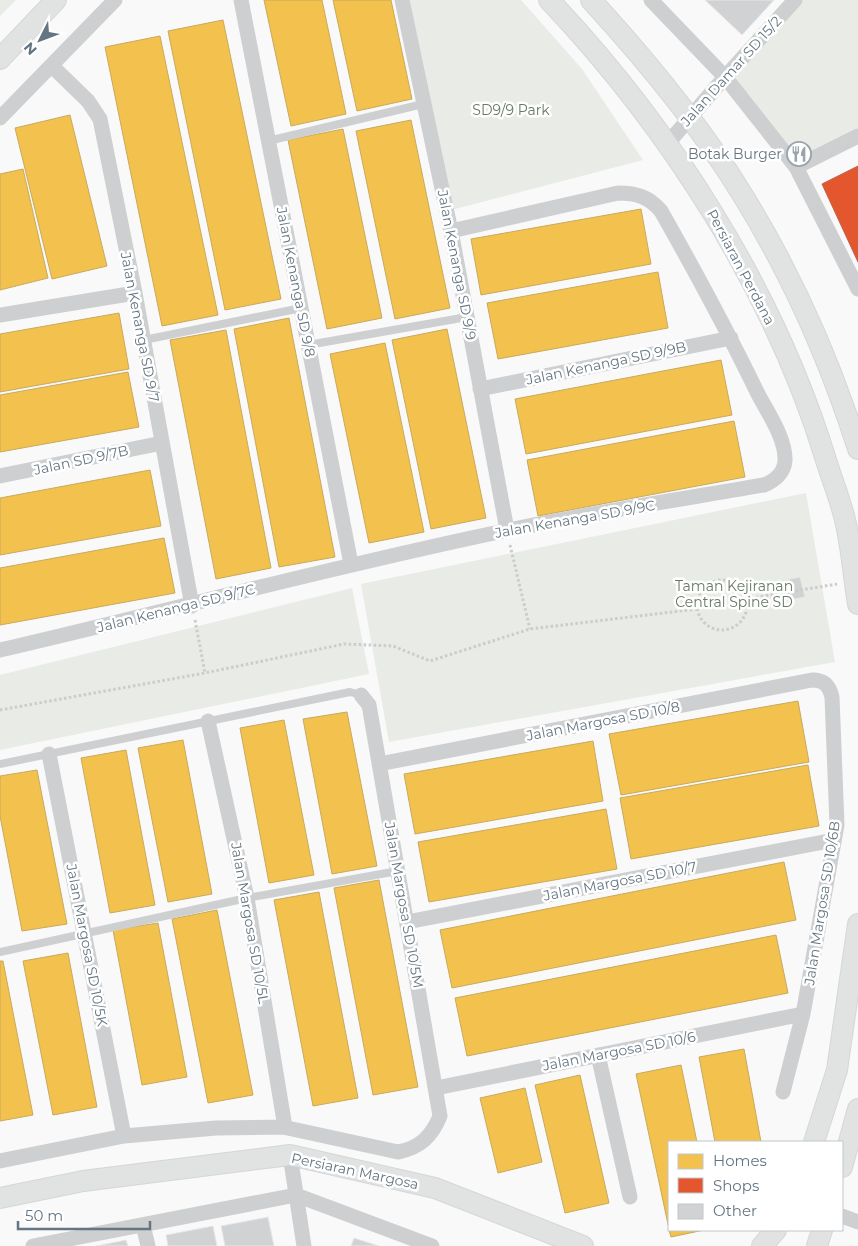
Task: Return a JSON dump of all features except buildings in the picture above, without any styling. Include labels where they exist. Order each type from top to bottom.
[{"type":"main road","points":[[0,59],[56,0]]},
{"type":"main road","name":"Persiaran Perdana","points":[[549,0],[668,143],[712,213],[756,290],[812,412],[847,528],[858,604]]},
{"type":"main road","points":[[591,0],[690,118],[743,195],[790,282],[843,402],[858,449]]},
{"type":"main road","points":[[812,412],[843,402]]},
{"type":"main road","points":[[814,1141],[837,1070],[858,924]]},
{"type":"main road","points":[[843,1163],[858,1109]]},
{"type":"main road","name":"Persiaran Margosa","points":[[0,1198],[83,1181],[290,1155],[436,1188],[583,1246]]},
{"type":"main road","points":[[762,1246],[775,1231]]},
{"type":"main road","points":[[781,1246],[786,1231]]},
{"type":"street","points":[[0,118],[115,0]]},
{"type":"street","name":"Jalan Kenanga SD 9/8","points":[[241,0],[351,564]]},
{"type":"street","name":"Jalan Kenanga SD 9/9","points":[[402,0],[451,231],[507,530]]},
{"type":"street","points":[[651,0],[724,77],[796,167],[858,289]]},
{"type":"street","name":"Jalan Damar SD 15/2","points":[[668,143],[724,77],[795,0]]},
{"type":"street","name":"Jalan Kenanga SD 9/7","points":[[52,66],[88,101],[100,119],[144,340],[192,606]]},
{"type":"street","points":[[796,167],[858,136]]},
{"type":"street","points":[[451,231],[618,193],[644,196],[661,211],[731,338]]},
{"type":"street","points":[[0,316],[135,293]]},
{"type":"street","name":"Jalan Kenanga SD 9/9B","points":[[480,389],[731,338]]},
{"type":"street","name":"Jalan Kenanga SD 9/9C","points":[[351,564],[507,530],[764,486],[779,476],[784,468],[785,459],[779,435],[731,338]]},
{"type":"street","name":"Jalan SD 9/7B","points":[[0,476],[162,443]]},
{"type":"street","name":"Jalan Kenanga SD 9/7C","points":[[0,650],[192,606],[351,564]]},
{"type":"street","name":"Jalan Margosa SD 10/8","points":[[379,764],[812,680],[820,680],[826,684]]},
{"type":"street","name":"Jalan Margosa SD 10/6B","points":[[783,1092],[803,1014],[837,825],[832,697],[826,684]]},
{"type":"street","name":"Jalan Margosa SD 10/5M","points":[[285,1127],[398,1152],[412,1150],[424,1141],[434,1130],[440,1116],[368,705],[361,695]]},
{"type":"street","name":"Jalan Margosa SD 10/5L","points":[[208,721],[247,898],[285,1127]]},
{"type":"street","name":"Jalan Margosa SD 10/5K","points":[[49,754],[124,1136]]},
{"type":"street","name":"Jalan Margosa SD 10/7","points":[[407,922],[834,840]]},
{"type":"street","name":"Jalan Margosa SD 10/6","points":[[436,1088],[803,1014]]},
{"type":"street","points":[[598,1055],[630,1197]]},
{"type":"street","points":[[0,1161],[124,1136],[216,1128],[285,1127]]},
{"type":"street","points":[[290,1155],[304,1246]]},
{"type":"street","points":[[33,1246],[296,1195],[432,1246]]},
{"type":"street","points":[[843,1216],[858,1222]]},
{"type":"street","points":[[144,1225],[148,1246]]},
{"type":"lane","points":[[268,141],[423,104]]},
{"type":"lane","points":[[144,340],[301,308]]},
{"type":"lane","points":[[308,345],[467,317]]},
{"type":"lane","points":[[0,764],[350,692],[361,695]]},
{"type":"lane","points":[[0,952],[85,935],[247,898],[398,871]]},
{"type":"path","points":[[507,530],[530,629]]},
{"type":"path","points":[[719,580],[729,581],[738,585],[746,599],[745,614],[735,626],[727,629],[711,627],[700,616],[697,609],[698,599],[702,590],[710,583],[719,580]]},
{"type":"path","points":[[746,599],[855,581]]},
{"type":"path","points":[[0,710],[205,673],[344,644],[393,646],[430,661],[530,629],[697,609]]},
{"type":"path","points":[[198,637],[205,673]]},
{"type":"green space","points":[[0,0],[16,0],[0,16]]},
{"type":"green space","name":"SD9/9 Park","points":[[407,0],[521,0],[582,69],[643,160],[451,210]]},
{"type":"green space","points":[[802,0],[858,0],[858,128],[798,160],[732,79]]},
{"type":"green space","name":"Taman Kejiranan Central Spine SD","points":[[806,493],[835,662],[389,742],[361,584]]},
{"type":"green space","points":[[352,588],[369,674],[0,750],[0,675]]},
{"type":"place","name":"Botak Burger","points":[[799,154]]}]
